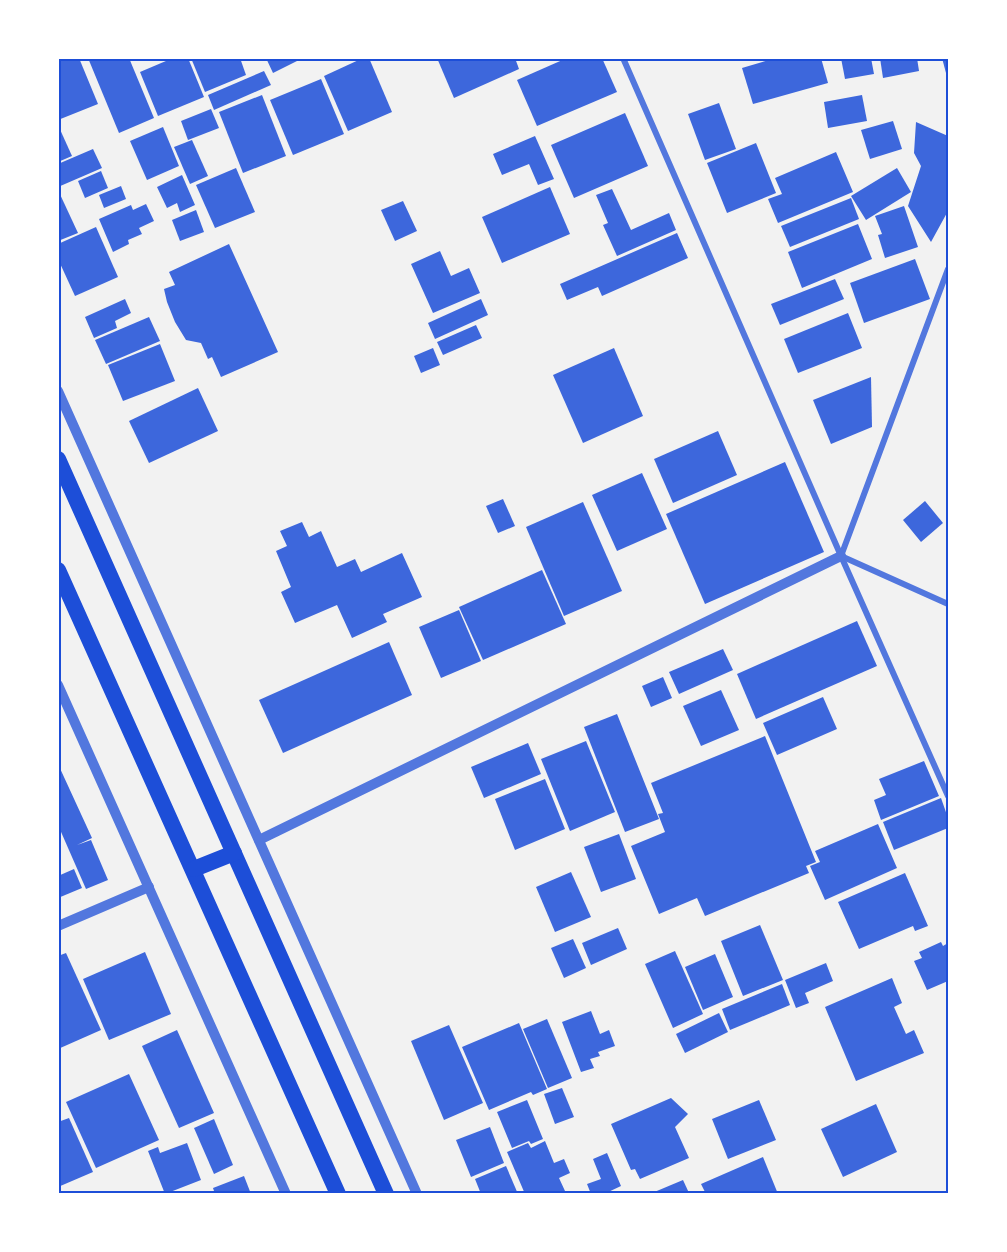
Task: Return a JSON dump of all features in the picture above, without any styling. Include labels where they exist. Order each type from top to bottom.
[{"type":"highway","points":[[58,459],[386,1194]]},
{"type":"highway","points":[[58,570],[194,868],[338,1194]]},
{"type":"highway","points":[[194,868],[234,853]]},
{"type":"street","points":[[623,58],[948,796]]},
{"type":"street","points":[[259,840],[841,556],[948,269]]},
{"type":"street","points":[[58,391],[417,1194]]},
{"type":"street","points":[[841,556],[948,604]]},
{"type":"street","points":[[58,685],[286,1194]]},
{"type":"street","points":[[58,926],[149,887]]},
{"type":"building","points":[[79,58],[98,104],[58,120],[58,60]]},
{"type":"building","points":[[88,58],[129,58],[154,118],[119,133]]},
{"type":"building","points":[[173,58],[188,58],[204,97],[158,116],[140,72]]},
{"type":"building","points":[[191,58],[240,58],[246,75],[205,92]]},
{"type":"building","points":[[266,58],[303,58],[273,73]]},
{"type":"building","points":[[363,58],[369,58],[392,112],[348,131],[324,76]]},
{"type":"building","points":[[437,58],[515,58],[519,69],[454,98]]},
{"type":"building","points":[[567,58],[602,58],[617,92],[537,126],[517,80]]},
{"type":"building","points":[[776,58],[821,58],[828,83],[753,104],[742,68]]},
{"type":"building","points":[[841,58],[871,58],[874,74],[845,79]]},
{"type":"building","points":[[880,58],[917,58],[919,71],[883,78]]},
{"type":"building","points":[[942,58],[948,58],[948,73],[946,73]]},
{"type":"building","points":[[264,71],[271,85],[214,110],[208,95]]},
{"type":"building","points":[[321,79],[344,134],[293,155],[270,100]]},
{"type":"building","points":[[262,95],[286,156],[243,173],[219,112]]},
{"type":"building","points":[[862,95],[867,121],[828,128],[824,102]]},
{"type":"building","points":[[719,103],[736,149],[705,160],[688,114]]},
{"type":"building","points":[[211,109],[219,128],[188,140],[181,121]]},
{"type":"building","points":[[625,113],[648,166],[574,198],[551,145]]},
{"type":"building","points":[[893,121],[902,149],[870,159],[861,130]]},
{"type":"building","points":[[916,122],[948,136],[948,211],[931,242],[908,206],[921,166],[914,153]]},
{"type":"building","points":[[58,125],[72,156],[58,162]]},
{"type":"building","points":[[163,127],[179,166],[147,180],[130,141]]},
{"type":"building","points":[[535,136],[554,179],[538,185],[529,164],[502,175],[493,154]]},
{"type":"building","points":[[192,140],[208,176],[190,184],[174,147]]},
{"type":"building","points":[[756,143],[776,193],[727,213],[707,163]]},
{"type":"building","points":[[93,149],[102,168],[58,187],[58,164]]},
{"type":"building","points":[[836,152],[853,192],[778,223],[768,199],[782,194],[775,178]]},
{"type":"building","points":[[236,168],[255,212],[215,228],[196,185]]},
{"type":"building","points":[[897,168],[911,192],[866,220],[851,196]]},
{"type":"building","points":[[101,171],[108,188],[85,198],[78,181]]},
{"type":"building","points":[[182,175],[195,205],[180,212],[177,203],[167,208],[157,187]]},
{"type":"building","points":[[121,186],[126,199],[104,208],[99,195]]},
{"type":"building","points":[[550,187],[570,234],[502,263],[482,217]]},
{"type":"building","points":[[612,189],[631,230],[669,213],[676,230],[617,256],[603,225],[608,223],[596,195]]},
{"type":"building","points":[[58,190],[78,233],[58,241]]},
{"type":"building","points":[[851,198],[859,219],[790,247],[781,226]]},
{"type":"building","points":[[403,201],[417,231],[395,241],[381,210]]},
{"type":"building","points":[[146,204],[154,221],[139,228],[142,234],[128,240],[129,244],[113,252],[99,219],[131,205],[133,210]]},
{"type":"building","points":[[904,206],[918,247],[885,258],[878,235],[882,234],[875,216]]},
{"type":"building","points":[[196,210],[204,232],[180,241],[172,220]]},
{"type":"building","points":[[858,224],[872,259],[802,288],[788,252]]},
{"type":"building","points":[[96,227],[118,277],[75,296],[58,259],[58,244]]},
{"type":"building","points":[[677,233],[688,258],[602,296],[598,287],[567,300],[560,284]]},
{"type":"building","points":[[229,244],[278,352],[221,377],[212,357],[208,359],[201,343],[186,340],[175,322],[164,289],[175,285],[169,272]]},
{"type":"building","points":[[440,251],[451,276],[469,268],[480,293],[433,313],[411,264]]},
{"type":"building","points":[[915,259],[930,299],[864,323],[850,283]]},
{"type":"building","points":[[835,279],[844,299],[780,325],[771,304]]},
{"type":"building","points":[[125,299],[131,313],[115,321],[117,328],[94,338],[85,317]]},
{"type":"building","points":[[481,299],[488,315],[435,339],[428,323]]},
{"type":"building","points":[[848,313],[862,348],[798,373],[784,339]]},
{"type":"building","points":[[149,317],[160,341],[106,364],[95,340]]},
{"type":"building","points":[[476,325],[482,338],[443,355],[437,342]]},
{"type":"building","points":[[160,344],[175,381],[123,401],[108,365]]},
{"type":"building","points":[[433,348],[440,365],[421,373],[414,356]]},
{"type":"building","points":[[614,348],[643,416],[583,443],[553,375]]},
{"type":"building","points":[[871,377],[872,427],[831,444],[813,400]]},
{"type":"building","points":[[198,388],[218,431],[149,463],[129,421]]},
{"type":"building","points":[[718,431],[737,475],[673,503],[654,459]]},
{"type":"building","points":[[785,462],[824,552],[705,604],[666,514]]},
{"type":"building","points":[[642,473],[667,529],[617,551],[592,495]]},
{"type":"building","points":[[503,499],[515,526],[498,533],[486,506]]},
{"type":"building","points":[[925,501],[943,523],[921,542],[903,520]]},
{"type":"building","points":[[583,502],[622,591],[564,616],[526,527]]},
{"type":"building","points":[[302,522],[309,537],[321,531],[337,567],[355,559],[361,572],[402,553],[422,597],[383,614],[387,622],[352,638],[337,605],[295,623],[281,592],[291,587],[276,551],[287,546],[280,531]]},
{"type":"building","points":[[542,570],[566,624],[483,660],[459,607]]},
{"type":"building","points":[[459,610],[481,661],[441,678],[419,627]]},
{"type":"building","points":[[857,621],[877,666],[756,719],[737,674]]},
{"type":"building","points":[[389,642],[412,695],[283,753],[259,700]]},
{"type":"building","points":[[723,649],[733,670],[679,694],[669,672]]},
{"type":"building","points":[[663,677],[672,698],[651,707],[642,686]]},
{"type":"building","points":[[721,690],[739,730],[701,746],[683,706]]},
{"type":"building","points":[[823,697],[837,729],[777,755],[763,723]]},
{"type":"building","points":[[617,714],[659,819],[625,832],[584,727]]},
{"type":"building","points":[[765,736],[816,862],[806,866],[809,873],[705,916],[697,898],[659,914],[631,846],[665,832],[658,814],[663,813],[651,783]]},
{"type":"building","points":[[586,741],[615,812],[570,831],[541,759]]},
{"type":"building","points":[[528,743],[541,774],[484,798],[471,767]]},
{"type":"building","points":[[924,761],[939,796],[881,820],[874,800],[886,795],[879,779]]},
{"type":"building","points":[[58,764],[92,838],[77,845],[91,840],[108,880],[86,889],[58,825]]},
{"type":"building","points":[[545,779],[565,829],[515,850],[495,799]]},
{"type":"building","points":[[941,798],[948,818],[948,828],[894,850],[883,822]]},
{"type":"building","points":[[878,824],[897,868],[825,900],[810,866],[820,862],[815,851]]},
{"type":"building","points":[[619,834],[636,879],[601,892],[584,847]]},
{"type":"building","points":[[74,869],[82,888],[58,898],[58,876]]},
{"type":"building","points":[[571,872],[591,917],[555,932],[536,887]]},
{"type":"building","points":[[905,873],[928,926],[915,931],[913,926],[859,949],[838,902]]},
{"type":"building","points":[[760,925],[783,980],[743,996],[721,941]]},
{"type":"building","points":[[618,928],[627,949],[591,965],[582,943]]},
{"type":"building","points":[[573,939],[586,968],[564,978],[551,948]]},
{"type":"building","points":[[941,942],[943,946],[948,943],[948,981],[927,990],[914,961],[922,958],[919,952]]},
{"type":"building","points":[[675,951],[703,1014],[673,1028],[645,964]]},
{"type":"building","points":[[145,952],[171,1014],[109,1040],[83,979]]},
{"type":"building","points":[[66,953],[101,1030],[58,1049],[58,956]]},
{"type":"building","points":[[715,954],[733,997],[703,1010],[685,967]]},
{"type":"building","points":[[826,963],[833,981],[805,993],[809,1003],[796,1008],[785,980]]},
{"type":"building","points":[[892,978],[902,1003],[894,1007],[906,1034],[914,1030],[924,1053],[856,1081],[825,1007]]},
{"type":"building","points":[[782,984],[790,1005],[730,1030],[722,1009]]},
{"type":"building","points":[[591,1011],[600,1034],[609,1030],[615,1046],[598,1052],[600,1056],[590,1059],[594,1068],[581,1072],[562,1022]]},
{"type":"building","points":[[719,1013],[728,1032],[685,1053],[676,1034]]},
{"type":"building","points":[[547,1019],[572,1078],[548,1088],[523,1029]]},
{"type":"building","points":[[519,1023],[547,1089],[533,1095],[531,1092],[489,1110],[462,1047]]},
{"type":"building","points":[[449,1025],[483,1103],[444,1120],[411,1041]]},
{"type":"building","points":[[177,1030],[214,1113],[179,1128],[142,1046]]},
{"type":"building","points":[[129,1074],[159,1140],[96,1168],[66,1102]]},
{"type":"building","points":[[562,1088],[574,1117],[555,1124],[544,1094]]},
{"type":"building","points":[[671,1098],[688,1114],[675,1127],[689,1158],[640,1179],[635,1169],[631,1170],[611,1124]]},
{"type":"building","points":[[527,1100],[543,1139],[531,1144],[529,1141],[512,1148],[497,1112]]},
{"type":"building","points":[[759,1100],[776,1140],[728,1159],[712,1119]]},
{"type":"building","points":[[876,1104],[897,1152],[843,1177],[821,1129]]},
{"type":"building","points":[[69,1118],[93,1172],[58,1187],[58,1122]]},
{"type":"building","points":[[214,1119],[233,1165],[214,1174],[194,1128]]},
{"type":"building","points":[[490,1127],[504,1163],[471,1177],[456,1140]]},
{"type":"building","points":[[545,1141],[554,1163],[564,1159],[570,1173],[559,1178],[565,1191],[559,1194],[525,1194],[507,1152],[528,1143],[531,1148]]},
{"type":"building","points":[[187,1143],[201,1180],[165,1194],[148,1151],[158,1147],[160,1153]]},
{"type":"building","points":[[607,1153],[621,1186],[604,1194],[591,1194],[587,1184],[601,1179],[593,1159]]},
{"type":"building","points":[[763,1157],[778,1194],[706,1194],[701,1184]]},
{"type":"building","points":[[506,1166],[518,1194],[481,1194],[475,1179]]},
{"type":"building","points":[[244,1176],[251,1194],[215,1194],[213,1188]]},
{"type":"building","points":[[683,1180],[689,1193],[652,1193]]}]
